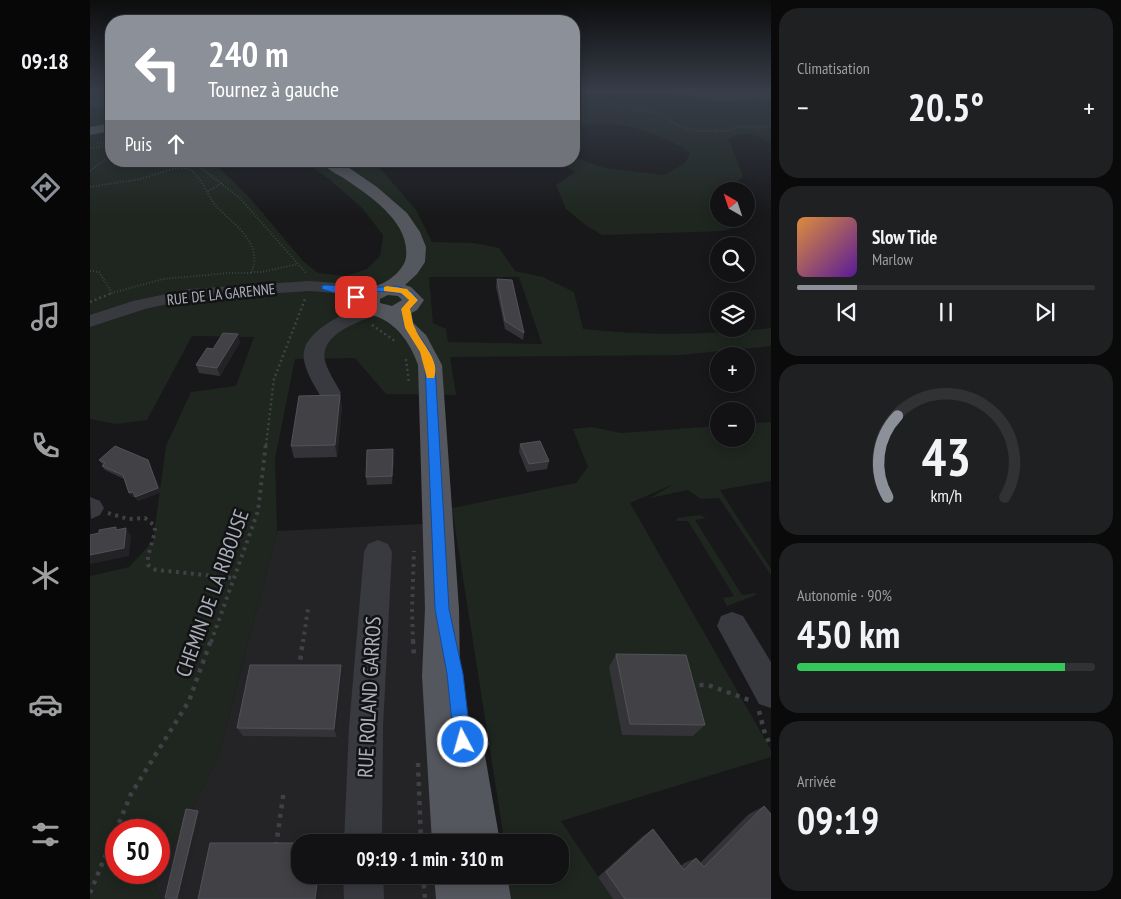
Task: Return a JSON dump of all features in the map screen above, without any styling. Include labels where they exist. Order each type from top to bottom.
[{"type":"main road","points":[[337,167],[374,191],[388,204],[406,225],[414,238],[418,251],[389,314],[425,352],[430,365],[442,609],[441,676],[453,834]]},
{"type":"main road","points":[[442,609],[455,674],[467,776],[477,834]]},
{"type":"main road","points":[[458,884],[459,899]]},
{"type":"main road","points":[[486,884],[488,899]]},
{"type":"street","name":"RUE DE LA GARENNE","points":[[90,321],[167,298],[190,294],[245,289],[317,287],[356,297],[389,314]]},
{"type":"street","points":[[330,393],[314,360],[318,342],[334,327],[389,314]]},
{"type":"street","name":"RUE ROLAND GARROS","points":[[363,834],[366,727],[378,552]]},
{"type":"street","points":[[732,626],[759,699]]},
{"type":"street","points":[[364,884],[364,899]]},
{"type":"path","points":[[90,148],[105,145]]},
{"type":"path","points":[[101,147],[105,148]]},
{"type":"path","points":[[90,171],[105,160]]},
{"type":"path","points":[[200,167],[240,198],[317,287]]},
{"type":"path","points":[[90,188],[140,180],[182,168],[190,171],[208,191],[215,204],[240,227],[250,243],[255,264],[251,272]]},
{"type":"path","points":[[208,191],[222,183]]},
{"type":"path","points":[[90,302],[112,293],[163,279],[262,272],[298,264]]},
{"type":"path","points":[[90,271],[99,272],[112,293]]},
{"type":"path","points":[[245,289],[254,278],[251,272]]},
{"type":"path","name":"CHEMIN DE LA RIBOUSE","points":[[90,893],[131,794],[189,701],[258,511],[274,379],[317,287]]},
{"type":"path","points":[[389,314],[384,333],[389,314]]},
{"type":"path","points":[[389,314],[410,388]]},
{"type":"path","points":[[91,508],[128,519],[146,518],[155,526],[155,538],[148,559],[148,565],[156,570],[234,578]]},
{"type":"path","points":[[414,542],[412,610],[414,658]]},
{"type":"path","points":[[298,674],[308,609]]},
{"type":"path","points":[[680,685],[708,685],[759,699],[760,722],[771,746]]},
{"type":"path","points":[[418,755],[421,834]]},
{"type":"path","points":[[275,850],[284,790]]},
{"type":"path","points":[[424,884],[425,899]]},
{"type":"shaded area","points":[[90,133],[105,133],[105,167],[218,167],[250,198],[303,261],[318,273],[346,276],[367,269],[380,256],[383,235],[362,208],[329,179],[312,167],[379,167],[416,210],[432,242],[474,243],[499,248],[515,271],[543,277],[574,292],[583,329],[630,333],[710,333],[710,337],[755,337],[755,329],[771,328],[771,346],[710,347],[710,352],[680,355],[450,357],[456,395],[386,394],[355,358],[295,359],[275,459],[277,531],[218,758],[170,853],[170,819],[105,819],[105,884],[155,884],[161,899],[90,899],[90,576],[129,567],[153,541],[166,446],[191,392],[236,386],[254,337],[192,336],[147,420],[116,424],[90,419]],"holes":[[[429,277],[519,277],[542,344],[448,342],[446,329],[433,323]]]},
{"type":"shaded area","points":[[649,133],[771,133],[771,144],[760,137],[750,134],[740,134],[728,139],[743,176],[737,182],[710,182],[710,228],[734,228],[724,231],[602,235],[584,224],[566,209],[556,185],[575,172],[567,167],[580,167],[580,159],[605,168],[664,175],[685,163],[690,153],[663,138]]},
{"type":"shaded area","points":[[771,422],[771,481],[720,490],[771,569],[771,575],[719,498],[701,499],[688,490],[650,498],[674,484],[630,503],[771,750],[771,757],[561,821],[613,899],[506,899],[504,884],[569,884],[569,834],[503,834],[452,508],[576,483],[588,467],[573,429],[592,427],[621,433],[710,427],[710,447],[755,447],[755,423]]},
{"type":"shaded area","points":[[700,515],[706,518],[695,520],[742,595],[755,593],[756,595],[727,606],[723,598],[734,596],[688,521],[676,521],[677,518]]},
{"type":"shaded area","points":[[423,524],[428,716],[437,834],[291,834],[291,884],[441,884],[442,899],[161,899],[155,884],[170,884],[170,853],[218,758],[277,531]]},
{"type":"building","points":[[497,279],[512,280],[524,333],[505,321]]},
{"type":"building","points":[[223,333],[238,334],[217,368],[196,365],[207,348],[213,349]]},
{"type":"building","points":[[340,395],[335,445],[291,446],[299,396]]},
{"type":"building","points":[[540,441],[549,461],[529,464],[520,444]]},
{"type":"building","points":[[115,446],[148,460],[158,488],[135,497],[133,492],[129,493],[123,475],[102,466],[105,463],[99,460]]},
{"type":"building","points":[[393,449],[392,476],[366,477],[367,450]]},
{"type":"building","points":[[116,527],[116,530],[126,528],[124,548],[90,555],[90,535],[99,533],[99,530]]},
{"type":"building","points":[[616,654],[686,655],[705,725],[630,724]]},
{"type":"building","points":[[250,665],[341,665],[334,729],[237,728]]},
{"type":"building","points":[[764,806],[771,814],[771,899],[625,899],[606,872],[653,829],[684,870],[696,858],[704,867]]},
{"type":"building","points":[[186,809],[198,811],[177,898],[165,898],[168,884],[170,884],[170,877]]},
{"type":"building","points":[[210,843],[291,843],[291,884],[317,884],[315,899],[198,899]]},
{"type":"slow traffic","points":[[387,289],[404,291],[414,300],[406,309],[410,328],[425,352],[430,365],[430,376]]},
{"type":"route","points":[[356,297],[325,288],[378,291],[388,288],[404,291],[409,294],[414,300],[406,309],[410,328],[418,339],[430,365],[442,609],[455,674],[463,742]]}]
